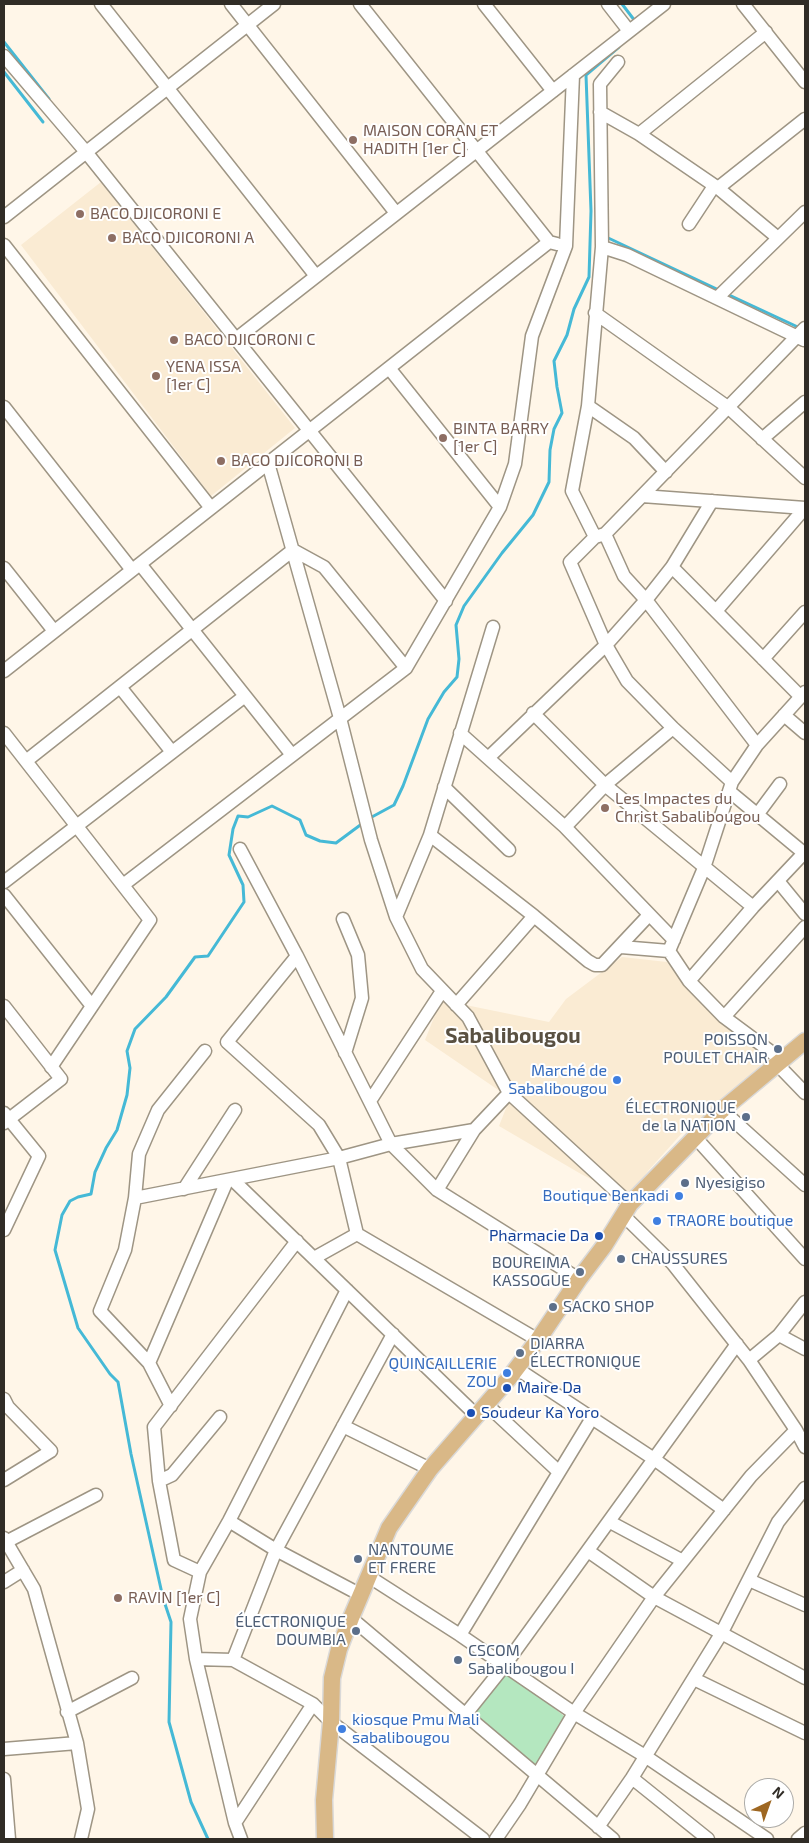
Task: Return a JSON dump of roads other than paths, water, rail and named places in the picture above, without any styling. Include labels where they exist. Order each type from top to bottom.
[{"type":"main road","points":[[327,1837],[324,1800],[332,1678],[339,1649],[389,1528],[430,1469],[538,1340],[627,1210],[722,1110],[805,1041]]},
{"type":"street","points":[[101,4],[316,276]]},
{"type":"street","points":[[231,4],[396,213]]},
{"type":"street","points":[[4,217],[274,4]]},
{"type":"street","points":[[360,4],[549,242],[566,246]]},
{"type":"street","points":[[484,4],[553,90]]},
{"type":"street","points":[[608,4],[629,31]]},
{"type":"street","points":[[236,339],[664,4]]},
{"type":"street","points":[[743,4],[805,82]]},
{"type":"street","points":[[639,134],[766,32]]},
{"type":"street","points":[[4,56],[86,152],[446,601]]},
{"type":"street","points":[[618,62],[600,84],[602,247],[588,406],[572,491],[624,576],[646,600],[757,745]]},
{"type":"street","points":[[123,885],[406,668],[500,507],[515,464],[532,336],[566,246],[573,74]]},
{"type":"street","points":[[600,112],[639,134],[716,187],[778,238]]},
{"type":"street","points":[[689,224],[716,187],[805,119]]},
{"type":"street","points":[[717,298],[805,212]]},
{"type":"street","points":[[4,671],[549,242]]},
{"type":"street","points":[[4,245],[211,508]]},
{"type":"street","points":[[602,247],[627,255],[717,298],[802,335],[642,496],[570,562],[606,644],[627,681],[757,814],[805,853],[753,907],[689,981]]},
{"type":"street","points":[[595,313],[728,408],[805,478]]},
{"type":"street","points":[[389,368],[500,507]]},
{"type":"street","points":[[762,439],[804,405]]},
{"type":"street","points":[[588,406],[634,438],[666,472]]},
{"type":"street","points":[[4,407],[136,567],[192,629],[292,755]]},
{"type":"street","points":[[268,463],[340,718],[371,840],[396,918],[422,969],[468,1017],[509,1094],[627,1210],[673,1264],[749,1360],[796,1430],[805,1447]]},
{"type":"street","points":[[642,496],[805,508]]},
{"type":"street","points":[[488,758],[606,644],[646,600],[672,567],[712,501]]},
{"type":"street","points":[[716,611],[805,508]]},
{"type":"street","points":[[26,761],[292,550]]},
{"type":"street","points":[[292,550],[324,567],[406,668]]},
{"type":"street","points":[[671,945],[704,868],[731,786],[757,745],[803,694],[763,659],[672,567]]},
{"type":"street","points":[[4,568],[54,631]]},
{"type":"street","points":[[763,659],[805,612]]},
{"type":"street","points":[[396,918],[430,835],[492,627]]},
{"type":"street","points":[[120,687],[172,752]]},
{"type":"street","points":[[4,882],[245,696]]},
{"type":"street","points":[[533,713],[606,785],[753,907]]},
{"type":"street","points":[[784,715],[805,734]]},
{"type":"street","points":[[565,827],[606,785],[673,728]]},
{"type":"street","points":[[460,732],[565,827],[649,915],[671,945],[689,981],[724,1017],[779,1062],[805,1093]]},
{"type":"street","points":[[4,733],[150,920],[51,1067]]},
{"type":"street","points":[[757,814],[780,784]]},
{"type":"street","points":[[444,787],[509,850]]},
{"type":"street","points":[[430,835],[595,965],[602,965],[649,915]]},
{"type":"street","points":[[240,849],[297,956],[391,1144],[437,1190],[580,1279]]},
{"type":"street","points":[[778,881],[805,914]]},
{"type":"street","points":[[4,895],[92,1006]]},
{"type":"street","points":[[456,1005],[534,916]]},
{"type":"street","points":[[343,918],[358,954],[362,998],[344,1053]]},
{"type":"street","points":[[724,1017],[805,927]]},
{"type":"street","points":[[620,947],[671,945]]},
{"type":"street","points":[[297,956],[227,1042],[319,1125],[340,1158],[357,1234],[538,1340]]},
{"type":"street","points":[[370,1100],[442,991]]},
{"type":"street","points":[[4,1006],[61,1079],[5,1118],[40,1156],[4,1230]]},
{"type":"street","points":[[170,1406],[149,1363],[100,1311],[125,1250],[135,1198],[139,1154],[158,1110],[205,1051]]},
{"type":"street","points":[[437,1190],[474,1130],[509,1094]]},
{"type":"street","points":[[184,1189],[235,1110]]},
{"type":"street","points":[[722,1110],[805,1185]]},
{"type":"street","points":[[135,1198],[230,1181],[340,1158],[391,1144],[474,1130]]},
{"type":"street","points":[[695,1138],[805,1259]]},
{"type":"street","points":[[230,1181],[393,1334],[481,1410],[559,1472]]},
{"type":"street","points":[[149,1363],[230,1181]]},
{"type":"street","points":[[314,1258],[357,1234]]},
{"type":"street","points":[[200,1572],[174,1560],[159,1480],[154,1427],[297,1242]]},
{"type":"street","points":[[241,1839],[235,1823],[196,1659],[190,1619],[200,1572],[229,1521],[347,1290]]},
{"type":"street","points":[[749,1360],[779,1335],[805,1302]]},
{"type":"street","points":[[233,1660],[276,1550],[393,1334]]},
{"type":"street","points":[[779,1335],[805,1349]]},
{"type":"street","points":[[465,1715],[505,1665],[610,1522],[737,1344]]},
{"type":"street","points":[[516,1368],[654,1459],[724,1510]]},
{"type":"street","points":[[4,1480],[51,1451],[5,1406]]},
{"type":"street","points":[[159,1480],[172,1475],[220,1417]]},
{"type":"street","points":[[460,1635],[592,1418]]},
{"type":"street","points":[[343,1426],[430,1469]]},
{"type":"street","points":[[496,1839],[537,1776],[574,1713],[654,1597],[751,1476],[796,1430]]},
{"type":"street","points":[[598,1827],[632,1778],[721,1634],[778,1522],[805,1488]]},
{"type":"street","points":[[81,1839],[88,1809],[77,1743],[34,1589],[5,1540],[96,1495]]},
{"type":"street","points":[[229,1521],[276,1550],[361,1595]]},
{"type":"street","points":[[610,1522],[683,1561]]},
{"type":"street","points":[[588,1551],[654,1597],[805,1678]]},
{"type":"street","points":[[4,1582],[23,1570]]},
{"type":"street","points":[[368,1576],[460,1635],[574,1713],[645,1756],[768,1839]]},
{"type":"street","points":[[749,1580],[805,1605]]},
{"type":"street","points":[[351,1618],[613,1839]]},
{"type":"street","points":[[196,1659],[233,1660],[313,1704],[330,1722],[483,1839]]},
{"type":"street","points":[[67,1712],[132,1678]]},
{"type":"street","points":[[694,1679],[805,1733]]},
{"type":"street","points":[[235,1823],[313,1704]]},
{"type":"street","points":[[4,1749],[77,1743]]},
{"type":"street","points":[[632,1778],[708,1839]]},
{"type":"street","points":[[4,1779],[9,1839]]},
{"type":"street","points":[[798,1839],[805,1833]]},
{"type":"waterway","points":[[622,4],[635,21]]},
{"type":"waterway","points":[[4,42],[49,99]]},
{"type":"waterway","points":[[370,818],[394,805],[428,719],[444,692],[457,677],[459,659],[456,625],[464,606],[502,553],[533,515],[549,482],[550,450],[554,429],[562,413],[554,361],[567,335],[574,309],[589,277],[591,211],[586,75],[619,47]]},
{"type":"waterway","points":[[4,72],[43,122]]},
{"type":"waterway","points":[[604,236],[721,291]]},
{"type":"waterway","points":[[727,294],[800,328]]},
{"type":"waterway","points":[[208,1839],[191,1802],[169,1722],[171,1622],[163,1598],[131,1454],[118,1382],[110,1374],[78,1328],[55,1250],[62,1215],[70,1201],[91,1194],[95,1172],[117,1130],[127,1095],[130,1068],[127,1051],[135,1029],[166,997],[195,957],[208,956],[244,902],[243,885],[229,855],[233,829],[238,816],[248,817],[272,806],[300,820],[306,835],[320,841],[336,843],[363,823]]},
{"type":"place","name":"MAISON CORAN ET HADITH [1er C]","points":[[353,140]]},
{"type":"place","name":"BACO DJICORONI E","points":[[80,214]]},
{"type":"place","name":"BACO DJICORONI A","points":[[112,238]]},
{"type":"place","name":"BACO DJICORONI C","points":[[174,340]]},
{"type":"place","name":"YENA ISSA [1er C]","points":[[156,376]]},
{"type":"place","name":"BINTA BARRY [1er C]","points":[[443,438]]},
{"type":"place","name":"BACO DJICORONI B","points":[[221,461]]},
{"type":"place","name":"Les Impactes du Christ Sabalibougou","points":[[605,808]]},
{"type":"place","name":"POISSON POULET CHAIR","points":[[778,1049]]},
{"type":"place","name":"Marché de Sabalibougou","points":[[617,1080]]},
{"type":"place","name":"ÉLECTRONIQUE de la NATION","points":[[746,1117]]},
{"type":"place","name":"Nyesigiso","points":[[685,1183]]},
{"type":"place","name":"Boutique Benkadi","points":[[679,1196]]},
{"type":"place","name":"TRAORE boutique","points":[[657,1221]]},
{"type":"place","name":"Pharmacie Da","points":[[599,1236]]},
{"type":"place","name":"CHAUSSURES","points":[[621,1259]]},
{"type":"place","name":"BOUREIMA KASSOGUE","points":[[580,1272]]},
{"type":"place","name":"SACKO SHOP","points":[[553,1307]]},
{"type":"place","name":"DIARRA ÉLECTRONIQUE","points":[[520,1353]]},
{"type":"place","name":"QUINCAILLERIE ZOU","points":[[507,1373]]},
{"type":"place","name":"Maire Da","points":[[507,1388]]},
{"type":"place","name":"Soudeur Ka Yoro","points":[[471,1413]]},
{"type":"place","name":"NANTOUME ET FRERE","points":[[358,1559]]},
{"type":"place","name":"RAVIN [1er C]","points":[[118,1598]]},
{"type":"place","name":"ÉLECTRONIQUE DOUMBIA","points":[[356,1631]]},
{"type":"place","name":"CSCOM Sabalibougou I","points":[[458,1660]]},
{"type":"place","name":"kiosque Pmu Mali sabalibougou","points":[[342,1729]]},
{"type":"district","name":"Sabalibougou","points":[[513,1036]]}]
